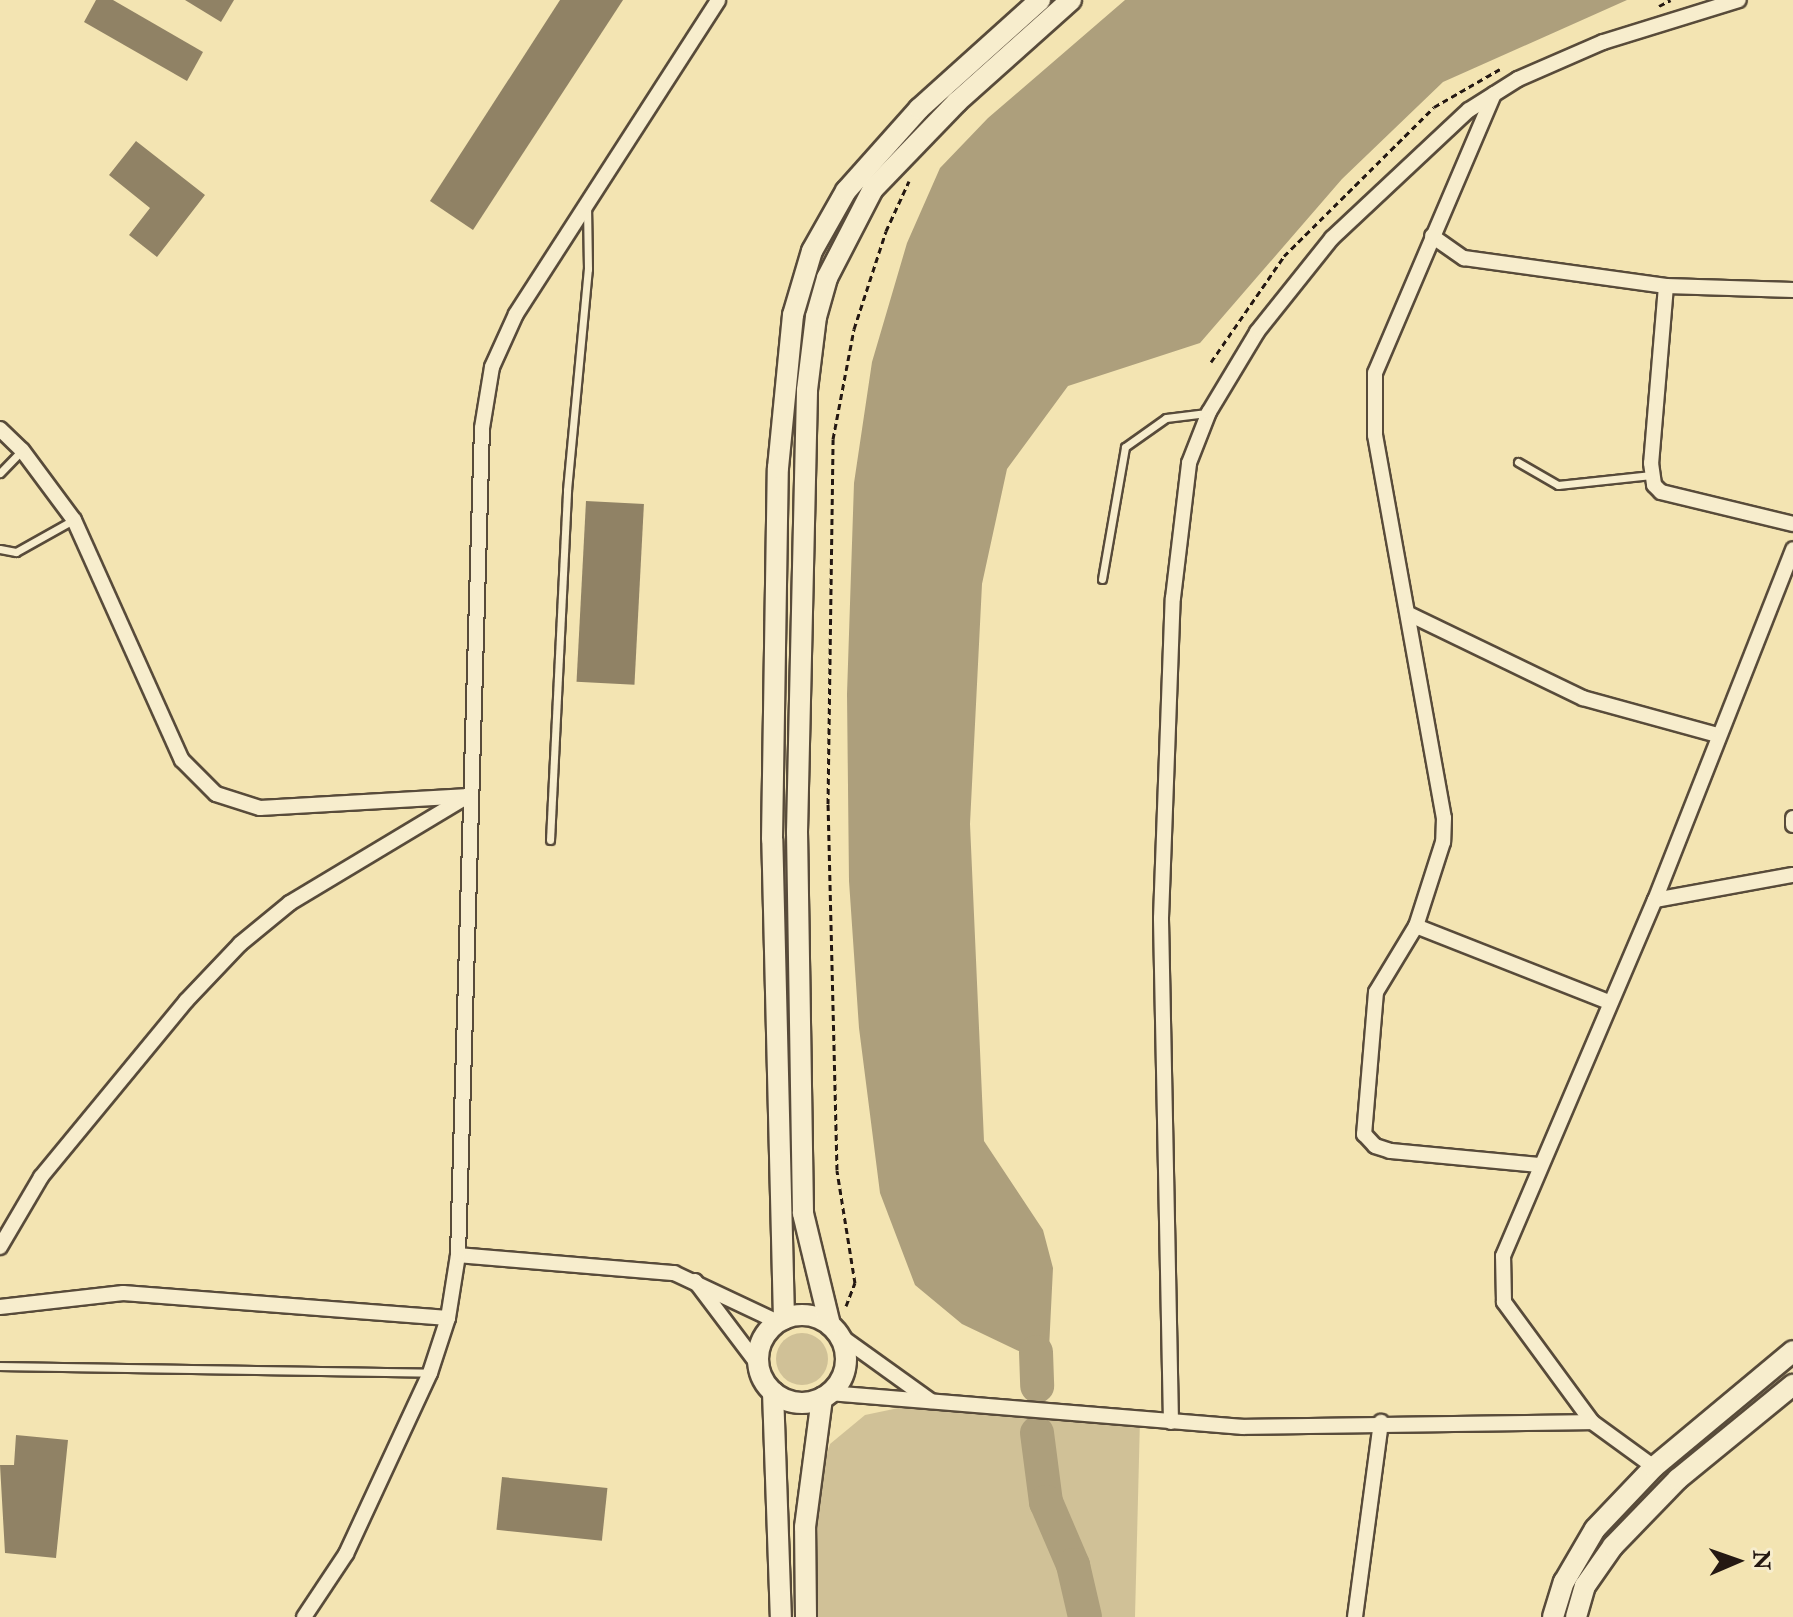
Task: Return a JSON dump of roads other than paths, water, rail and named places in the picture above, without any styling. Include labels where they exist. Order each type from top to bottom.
[{"type":"street","points":[[304,1617],[346,1554],[430,1373],[448,1318],[458,1255],[482,428],[492,367],[516,314],[718,0]]},
{"type":"street","points":[[759,1366],[762,1341],[781,1320],[772,839],[778,468],[793,315],[812,251],[846,191],[919,109],[1040,0]]},
{"type":"street","points":[[806,1617],[805,1527],[826,1396],[846,1359],[834,1330],[803,1213],[798,895],[807,390],[816,317],[827,278],[873,189],[957,102],[1071,0]]},
{"type":"street","points":[[1171,1422],[1161,918],[1171,644],[1177,530],[1189,463],[1209,412],[1257,332],[1332,238],[1423,150],[1496,91],[1603,42],[1739,0]]},
{"type":"street","points":[[1496,91],[1375,373],[1373,403],[1411,615],[1412,659],[1444,818],[1443,842],[1416,926],[1376,992],[1364,1134],[1375,1146],[1390,1151],[1537,1165]]},
{"type":"street","points":[[1432,236],[1464,258],[1666,286],[1793,290]]},
{"type":"street","points":[[1666,286],[1651,475],[1661,492],[1793,524]]},
{"type":"street","points":[[0,429],[22,450],[74,520],[182,760],[216,794],[260,808],[469,796]]},
{"type":"street","points":[[1654,1467],[1592,1422],[1504,1302],[1503,1256],[1537,1165],[1655,900],[1717,735],[1793,549]]},
{"type":"street","points":[[1411,615],[1583,698],[1717,735]]},
{"type":"street","points":[[0,1247],[41,1177],[186,1001],[240,944],[290,903],[469,796]]},
{"type":"street","points":[[1793,818],[1793,825]]},
{"type":"street","points":[[1655,900],[1793,875]]},
{"type":"street","points":[[1416,926],[1609,1002]]},
{"type":"street","points":[[458,1255],[692,1278],[781,1320],[807,1315],[834,1330],[932,1401]]},
{"type":"street","points":[[692,1278],[759,1366],[773,1392],[781,1617]]},
{"type":"street","points":[[0,1307],[123,1293],[448,1318]]},
{"type":"street","points":[[1553,1617],[1564,1582],[1595,1529],[1654,1467],[1793,1351]]},
{"type":"street","points":[[1576,1617],[1585,1586],[1613,1546],[1678,1479],[1793,1385]]},
{"type":"street","points":[[773,1392],[793,1402],[826,1396],[932,1401],[1243,1427],[1381,1422],[1592,1422]]},
{"type":"street","points":[[1355,1617],[1381,1422]]},
{"type":"lane","points":[[550,840],[567,490],[588,269],[587,204]]},
{"type":"lane","points":[[1102,579],[1125,447],[1166,418],[1209,412]]},
{"type":"lane","points":[[0,473],[22,450]]},
{"type":"lane","points":[[1518,462],[1558,485],[1651,475]]},
{"type":"lane","points":[[0,549],[16,552],[74,520]]},
{"type":"lane","points":[[0,1366],[430,1373]]},
{"type":"waterway","points":[[1036,1352],[1037,1386]]},
{"type":"waterway","points":[[1037,1433],[1046,1502],[1073,1565],[1085,1617]]}]
